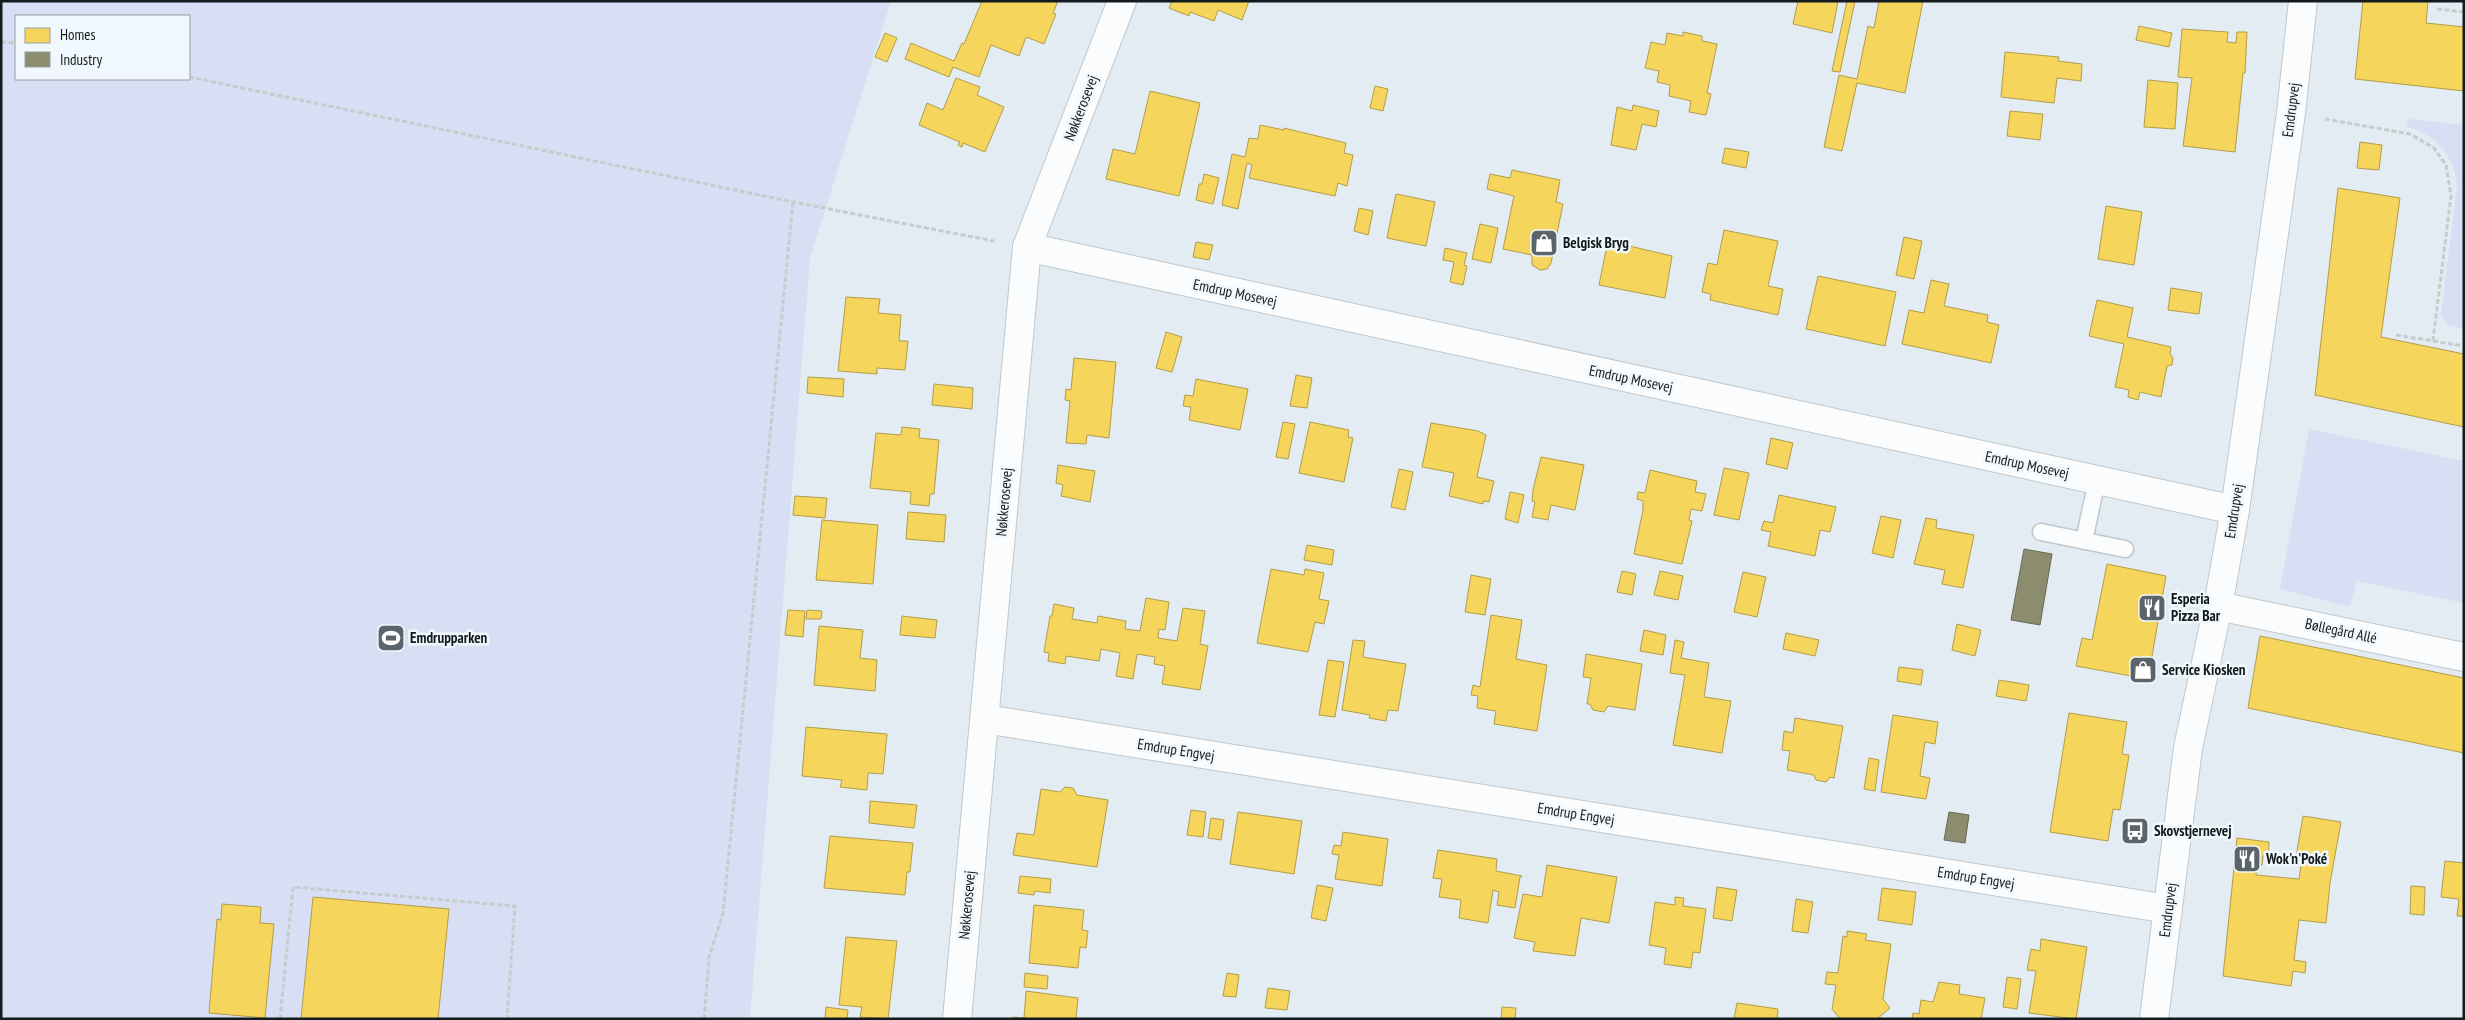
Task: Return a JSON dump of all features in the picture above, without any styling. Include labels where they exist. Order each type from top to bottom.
[{"type":"street","name":"Nøkkerosevej","points":[[957,1019],[1027,247],[1122,1]]},
{"type":"street","name":"Emdrupvej","points":[[2154,1019],[2188,748],[2218,606],[2235,510],[2291,113],[2303,1]]},
{"type":"street","name":"Emdrup Mosevej","points":[[1027,247],[2235,510]]},
{"type":"street","name":"Bøllegård Allé","points":[[2218,606],[2464,657]]},
{"type":"street","name":"Emdrup Engvej","points":[[985,719],[2168,909]]},
{"type":"lane","points":[[2084,541],[2097,480]]},
{"type":"lane","points":[[2041,532],[2124,549]]},
{"type":"path","points":[[2437,9],[2464,12]]},
{"type":"path","points":[[1,42],[15,43]]},
{"type":"path","points":[[190,77],[793,202],[1027,247]]},
{"type":"path","points":[[2291,113],[2410,134],[2434,148],[2446,165],[2452,196],[2433,340]]},
{"type":"path","points":[[704,1019],[709,957],[723,913],[793,202]]},
{"type":"path","points":[[2396,335],[2464,346]]},
{"type":"path","points":[[280,1019],[293,887],[515,906],[507,1019]]},
{"type":"shaded area","name":"Emdrupparken","points":[[1,1],[891,1],[810,258],[750,1019],[1,1019]]},
{"type":"shaded area","points":[[2408,119],[2464,125],[2464,329],[2448,325],[2441,314],[2457,185],[2455,174],[2452,164],[2442,147],[2427,135],[2407,127]]},
{"type":"shaded area","points":[[2309,429],[2464,461],[2464,603],[2357,581],[2350,607],[2280,589]]},
{"type":"building: Homes","points":[[982,1],[1058,1],[1053,13],[1056,14],[1044,44],[1026,37],[1019,56],[991,45],[979,77],[953,67],[949,77],[905,59],[911,43],[954,61],[962,43],[964,44]]},
{"type":"building: Homes","points":[[1172,1],[1249,1],[1242,20],[1218,10],[1214,21],[1190,12],[1189,16],[1169,8]]},
{"type":"building: Homes","points":[[1798,1],[1838,1],[1832,33],[1793,24]]},
{"type":"building: Homes","points":[[1847,1],[1855,1],[1840,72],[1832,71]]},
{"type":"building: Homes","points":[[1879,1],[1923,1],[1905,93],[1857,83],[1842,151],[1824,147],[1839,75],[1857,79],[1868,26],[1874,28]]},
{"type":"building: Homes","points":[[2363,1],[2428,1],[2426,23],[2464,27],[2464,91],[2355,79]]},
{"type":"building: Homes","points":[[2139,26],[2172,33],[2169,47],[2136,40]]},
{"type":"building: Homes","points":[[2182,29],[2228,32],[2227,42],[2236,43],[2237,32],[2247,32],[2245,73],[2243,73],[2235,152],[2183,146],[2192,78],[2178,77]]},
{"type":"building: Homes","points":[[1683,32],[1702,36],[1702,41],[1717,44],[1707,93],[1711,94],[1706,115],[1689,112],[1691,101],[1669,96],[1670,85],[1657,82],[1659,71],[1645,68],[1651,42],[1665,45],[1667,33],[1683,36]]},
{"type":"building: Homes","points":[[885,33],[897,38],[887,62],[875,57]]},
{"type":"building: Homes","points":[[2005,52],[2059,57],[2058,61],[2082,64],[2081,81],[2057,78],[2054,103],[2001,97]]},
{"type":"building: Homes","points":[[956,78],[980,87],[977,95],[1004,107],[985,152],[963,143],[962,147],[958,145],[960,142],[919,125],[927,103],[943,110]]},
{"type":"building: Homes","points":[[2148,80],[2178,83],[2175,129],[2144,127]]},
{"type":"building: Homes","points":[[1375,86],[1388,89],[1383,111],[1370,108]]},
{"type":"building: Homes","points":[[1150,91],[1200,103],[1179,196],[1106,179],[1113,149],[1135,154]]},
{"type":"building: Homes","points":[[1633,105],[1659,111],[1656,127],[1642,124],[1636,150],[1611,145],[1617,107],[1632,111]]},
{"type":"building: Homes","points":[[2010,111],[2043,114],[2040,140],[2007,136]]},
{"type":"building: Homes","points":[[1260,125],[1284,130],[1284,128],[1346,143],[1344,153],[1353,155],[1347,186],[1338,183],[1335,196],[1249,178],[1252,165],[1247,163],[1238,209],[1222,205],[1232,154],[1245,157],[1249,138],[1258,139]]},
{"type":"building: Homes","points":[[2360,142],[2382,145],[2379,170],[2357,168]]},
{"type":"building: Homes","points":[[1725,148],[1749,152],[1746,168],[1722,163]]},
{"type":"building: Homes","points":[[1512,170],[1560,180],[1556,202],[1563,204],[1551,263],[1547,269],[1540,270],[1532,265],[1532,255],[1503,249],[1514,196],[1487,189],[1490,174],[1510,178]]},
{"type":"building: Homes","points":[[1204,174],[1219,178],[1213,204],[1196,200],[1199,184],[1202,184]]},
{"type":"building: Homes","points":[[2338,188],[2400,198],[2381,337],[2464,354],[2464,427],[2315,395]]},
{"type":"building: Homes","points":[[1396,194],[1435,202],[1426,246],[1387,238]]},
{"type":"building: Homes","points":[[2106,206],[2142,212],[2134,265],[2098,259]]},
{"type":"building: Homes","points":[[1359,208],[1373,211],[1368,235],[1354,231]]},
{"type":"building: Homes","points":[[1480,224],[1498,228],[1491,263],[1472,259]]},
{"type":"building: Homes","points":[[1724,230],[1778,241],[1768,286],[1783,289],[1778,315],[1710,300],[1711,294],[1702,292],[1708,263],[1717,265]]},
{"type":"building: Homes","points":[[1904,237],[1922,241],[1914,279],[1896,275]]},
{"type":"building: Homes","points":[[1608,241],[1672,256],[1665,298],[1599,285]]},
{"type":"building: Homes","points":[[1196,242],[1213,245],[1209,260],[1193,257]]},
{"type":"building: Homes","points":[[1445,248],[1467,253],[1464,265],[1467,266],[1463,285],[1450,282],[1454,262],[1443,260]]},
{"type":"building: Homes","points":[[1818,276],[1896,292],[1885,346],[1806,329]]},
{"type":"building: Homes","points":[[1931,280],[1949,284],[1944,306],[1988,315],[1987,322],[1999,325],[1991,363],[1902,344],[1909,310],[1924,313]]},
{"type":"building: Homes","points":[[2171,288],[2202,293],[2199,314],[2168,310]]},
{"type":"building: Homes","points":[[846,297],[880,299],[878,313],[901,315],[899,341],[908,341],[905,370],[877,368],[877,374],[838,371]]},
{"type":"building: Homes","points":[[2097,300],[2133,308],[2127,337],[2171,347],[2172,365],[2167,366],[2161,397],[2140,392],[2138,400],[2128,397],[2129,390],[2115,387],[2124,344],[2089,336]]},
{"type":"building: Homes","points":[[1166,332],[1182,337],[1172,372],[1156,368]]},
{"type":"building: Homes","points":[[1074,358],[1116,362],[1109,438],[1087,435],[1086,444],[1066,443],[1070,401],[1065,400],[1066,389],[1071,390]]},
{"type":"building: Homes","points":[[1296,375],[1312,378],[1307,408],[1290,406]]},
{"type":"building: Homes","points":[[808,377],[844,379],[843,397],[807,393]]},
{"type":"building: Homes","points":[[1196,379],[1248,389],[1240,430],[1189,420],[1191,407],[1183,406],[1185,395],[1193,396]]},
{"type":"building: Homes","points":[[934,384],[973,388],[972,409],[932,405]]},
{"type":"building: Homes","points":[[1283,422],[1295,424],[1288,459],[1276,457]]},
{"type":"building: Homes","points":[[1310,422],[1349,430],[1348,437],[1353,438],[1344,482],[1299,473]]},
{"type":"building: Homes","points":[[1431,423],[1478,431],[1486,435],[1477,477],[1494,481],[1489,502],[1484,501],[1483,504],[1449,496],[1454,473],[1422,467]]},
{"type":"building: Homes","points":[[902,427],[920,429],[919,438],[939,440],[934,494],[930,494],[929,506],[910,504],[911,492],[870,488],[876,433],[901,435]]},
{"type":"building: Homes","points":[[1771,438],[1793,443],[1787,469],[1766,464]]},
{"type":"building: Homes","points":[[1541,457],[1584,465],[1575,510],[1551,505],[1548,520],[1532,517],[1535,502],[1532,501],[1533,490]]},
{"type":"building: Homes","points":[[1058,465],[1095,471],[1090,502],[1061,496],[1063,485],[1056,483]]},
{"type":"building: Homes","points":[[1724,468],[1749,473],[1739,520],[1714,515]]},
{"type":"building: Homes","points":[[1399,469],[1413,472],[1405,510],[1391,507]]},
{"type":"building: Homes","points":[[1650,470],[1697,481],[1695,492],[1706,494],[1702,511],[1691,509],[1689,520],[1692,521],[1682,564],[1634,554],[1643,510],[1643,501],[1637,499],[1638,492],[1645,493]]},
{"type":"building: Homes","points":[[1510,492],[1524,495],[1518,523],[1505,519]]},
{"type":"building: Homes","points":[[1779,495],[1836,507],[1830,532],[1820,530],[1815,556],[1768,546],[1771,532],[1761,530],[1764,521],[1773,523]]},
{"type":"building: Homes","points":[[795,496],[827,498],[825,518],[793,515]]},
{"type":"building: Homes","points":[[908,512],[946,515],[944,542],[906,539]]},
{"type":"building: Homes","points":[[1881,516],[1901,520],[1893,558],[1872,553]]},
{"type":"building: Homes","points":[[1926,518],[1937,520],[1936,528],[1974,535],[1963,588],[1942,584],[1945,570],[1914,564]]},
{"type":"building: Homes","points":[[822,520],[878,525],[873,584],[816,580]]},
{"type":"building: Homes","points":[[1307,545],[1334,550],[1332,565],[1304,560]]},
{"type":"building: Homes","points":[[2107,564],[2166,576],[2148,679],[2076,666],[2082,638],[2092,640]]},
{"type":"building: Homes","points":[[1271,569],[1304,575],[1305,569],[1324,573],[1319,599],[1329,601],[1324,624],[1315,622],[1308,652],[1257,643]]},
{"type":"building: Homes","points":[[1622,571],[1636,574],[1632,595],[1617,592]]},
{"type":"building: Homes","points":[[1660,571],[1683,576],[1678,600],[1654,595]]},
{"type":"building: Homes","points":[[1743,572],[1766,577],[1757,617],[1734,612]]},
{"type":"building: Homes","points":[[1471,575],[1491,579],[1485,615],[1465,612]]},
{"type":"building: Homes","points":[[1146,598],[1169,602],[1165,630],[1159,629],[1158,638],[1177,641],[1183,608],[1205,611],[1200,644],[1208,646],[1200,690],[1162,684],[1165,666],[1154,664],[1155,657],[1137,654],[1133,679],[1116,676],[1120,653],[1101,649],[1099,661],[1066,656],[1065,664],[1048,661],[1049,653],[1044,652],[1054,604],[1074,608],[1072,619],[1097,623],[1098,616],[1126,621],[1125,629],[1140,631]]},
{"type":"building: Homes","points":[[788,610],[805,611],[803,637],[785,635]]},
{"type":"building: Homes","points":[[807,610],[822,611],[821,619],[806,619]]},
{"type":"building: Homes","points":[[1491,615],[1522,620],[1516,659],[1547,665],[1537,731],[1494,724],[1496,711],[1477,708],[1478,696],[1471,695],[1473,685],[1480,687]]},
{"type":"building: Homes","points":[[902,616],[937,620],[935,638],[900,635]]},
{"type":"building: Homes","points":[[1957,624],[1981,630],[1975,656],[1952,650]]},
{"type":"building: Homes","points":[[819,626],[863,630],[860,658],[877,660],[875,691],[814,685]]},
{"type":"building: Homes","points":[[1644,630],[1666,635],[1663,655],[1640,651]]},
{"type":"building: Homes","points":[[1786,633],[1819,640],[1815,656],[1783,649]]},
{"type":"building: Homes","points":[[2260,636],[2464,678],[2464,753],[2248,708]]},
{"type":"building: Homes","points":[[1353,640],[1365,641],[1363,657],[1406,664],[1398,711],[1388,710],[1386,721],[1369,718],[1370,715],[1342,710]]},
{"type":"building: Homes","points":[[1675,640],[1684,642],[1681,658],[1709,663],[1704,697],[1731,701],[1722,753],[1673,745],[1685,675],[1670,673]]},
{"type":"building: Homes","points":[[1586,654],[1642,664],[1635,710],[1608,706],[1604,712],[1593,710],[1590,704],[1587,704],[1591,678],[1583,677]]},
{"type":"building: Homes","points":[[1328,660],[1344,662],[1335,717],[1319,715]]},
{"type":"building: Homes","points":[[1899,667],[1923,670],[1921,685],[1897,681]]},
{"type":"building: Homes","points":[[1999,680],[2029,685],[2026,701],[1996,696]]},
{"type":"building: Homes","points":[[2069,713],[2127,722],[2122,754],[2129,755],[2120,810],[2113,809],[2108,841],[2050,832]]},
{"type":"building: Homes","points":[[1893,715],[1938,722],[1935,744],[1925,742],[1920,776],[1930,778],[1926,799],[1881,792]]},
{"type":"building: Homes","points":[[1795,718],[1843,726],[1834,778],[1830,777],[1826,782],[1816,780],[1814,775],[1787,770],[1790,751],[1782,750],[1784,731],[1793,733]]},
{"type":"building: Homes","points":[[806,727],[887,734],[883,774],[868,773],[867,790],[840,787],[842,780],[802,776]]},
{"type":"building: Homes","points":[[1869,758],[1879,760],[1875,791],[1864,789]]},
{"type":"building: Homes","points":[[1065,787],[1073,788],[1077,795],[1108,800],[1097,867],[1013,855],[1017,833],[1034,835],[1041,789],[1060,792]]},
{"type":"building: Homes","points":[[870,801],[917,805],[914,828],[869,823]]},
{"type":"building: Homes","points":[[1191,810],[1206,812],[1203,837],[1187,835]]},
{"type":"building: Homes","points":[[1238,812],[1302,821],[1294,874],[1230,864]]},
{"type":"building: Homes","points":[[2303,816],[2341,822],[2330,883],[2326,923],[2299,920],[2294,960],[2306,962],[2305,973],[2293,971],[2291,986],[2223,976],[2237,838],[2269,842],[2268,857],[2263,856],[2262,865],[2257,864],[2256,875],[2299,879],[2302,858],[2296,857]]},
{"type":"building: Homes","points":[[1211,818],[1224,820],[1221,840],[1208,838]]},
{"type":"building: Homes","points":[[1343,832],[1388,839],[1382,886],[1335,879],[1339,855],[1332,854],[1334,845],[1341,846]]},
{"type":"building: Homes","points":[[830,836],[913,843],[910,872],[907,872],[905,895],[824,888]]},
{"type":"building: Homes","points":[[1438,850],[1497,859],[1496,871],[1522,876],[1520,877],[1515,908],[1497,905],[1499,892],[1493,890],[1488,923],[1459,918],[1461,900],[1439,897],[1442,879],[1433,878]]},
{"type":"building: Homes","points":[[2445,861],[2464,863],[2464,916],[2457,916],[2459,899],[2441,897]]},
{"type":"building: Homes","points":[[1547,865],[1617,877],[1609,923],[1581,918],[1575,956],[1533,951],[1535,942],[1514,938],[1523,894],[1542,897]]},
{"type":"building: Homes","points":[[1020,876],[1051,879],[1050,893],[1035,891],[1034,895],[1018,893]]},
{"type":"building: Homes","points":[[1317,885],[1333,888],[1326,921],[1311,918]]},
{"type":"building: Homes","points":[[2411,886],[2425,887],[2424,915],[2410,914]]},
{"type":"building: Homes","points":[[1717,887],[1737,890],[1732,921],[1713,918]]},
{"type":"building: Homes","points":[[1882,888],[1916,892],[1912,925],[1878,920]]},
{"type":"building: Homes","points":[[313,897],[449,909],[438,1019],[301,1019]]},
{"type":"building: Homes","points":[[1675,897],[1684,898],[1683,906],[1706,909],[1700,953],[1693,952],[1691,968],[1664,964],[1666,948],[1649,945],[1655,902],[1675,905]]},
{"type":"building: Homes","points":[[1796,899],[1813,902],[1808,933],[1792,931]]},
{"type":"building: Homes","points":[[222,904],[261,907],[260,923],[274,924],[265,1018],[209,1013],[217,919],[221,920]]},
{"type":"building: Homes","points":[[1034,905],[1084,910],[1082,930],[1088,931],[1086,948],[1080,947],[1078,968],[1029,963]]},
{"type":"building: Homes","points":[[1847,931],[1867,934],[1865,940],[1891,944],[1883,999],[1890,1008],[1877,1019],[1840,1019],[1832,1009],[1836,985],[1825,984],[1827,972],[1838,973],[1843,936],[1847,937]]},
{"type":"building: Homes","points":[[846,937],[897,941],[888,1019],[860,1017],[862,1007],[839,1005]]},
{"type":"building: Homes","points":[[2041,939],[2087,947],[2076,1019],[2029,1013],[2036,971],[2027,970],[2031,949],[2040,951]]},
{"type":"building: Homes","points":[[1025,973],[1048,976],[1047,989],[1024,987]]},
{"type":"building: Homes","points":[[1227,973],[1239,975],[1236,997],[1223,996]]},
{"type":"building: Homes","points":[[2007,977],[2021,979],[2017,1009],[2003,1007]]},
{"type":"building: Homes","points":[[1939,982],[1960,985],[1959,994],[1985,998],[1981,1019],[1912,1019],[1913,1013],[1919,1014],[1921,1000],[1933,1002]]},
{"type":"building: Homes","points":[[1268,988],[1290,991],[1287,1010],[1265,1008]]},
{"type":"building: Homes","points":[[1026,991],[1078,998],[1076,1019],[1013,1019],[1013,1017],[1024,1018]]},
{"type":"building: Homes","points":[[1737,1003],[1778,1009],[1777,1019],[1734,1019]]},
{"type":"building: Homes","points":[[826,1007],[848,1010],[847,1019],[825,1019]]},
{"type":"building: Homes","points":[[1502,1007],[1516,1008],[1515,1019],[1501,1019]]},
{"type":"building: Industry","points":[[2024,549],[2052,554],[2040,625],[2011,620]]},
{"type":"building: Industry","points":[[1949,812],[1969,815],[1965,843],[1944,840]]},
{"type":"place","name":"Belgisk Bryg","points":[[1544,243]]},
{"type":"place","name":"Esperia Pizza Bar","points":[[2152,608]]},
{"type":"place","name":"Emdrupparken","points":[[391,638]]},
{"type":"place","name":"Service Kiosken","points":[[2143,670]]},
{"type":"place","name":"Skovstjernevej","points":[[2135,831]]},
{"type":"place","name":"Wok'n'Poké","points":[[2247,859]]}]
